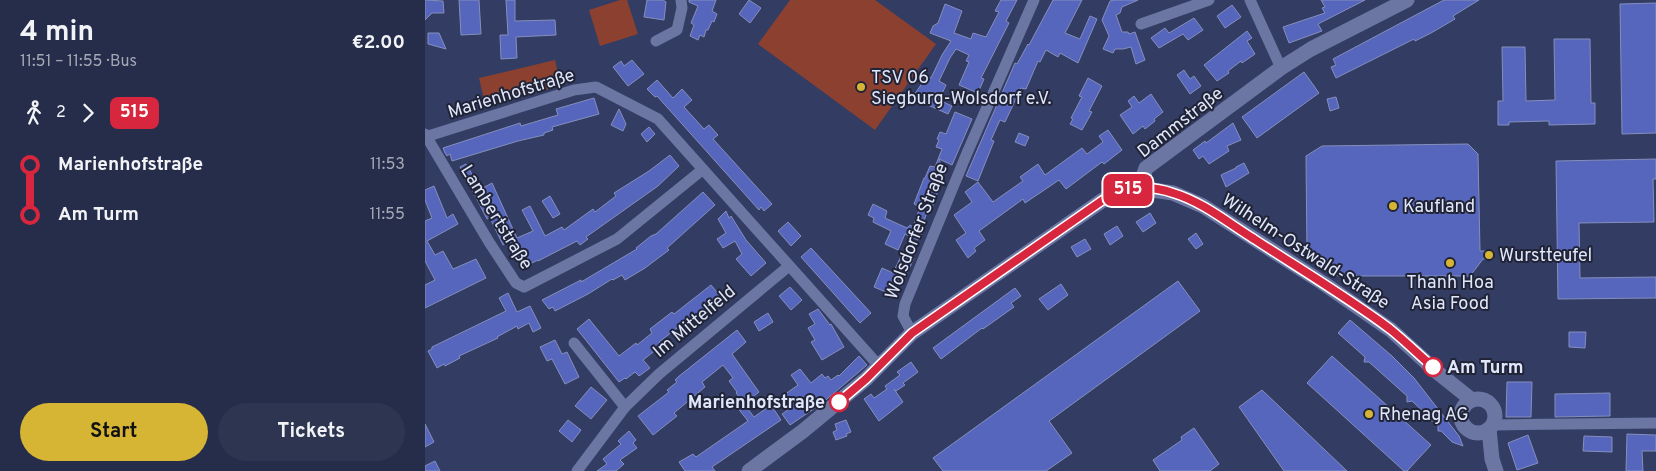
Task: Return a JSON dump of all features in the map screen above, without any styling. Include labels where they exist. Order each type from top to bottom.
[{"type":"street","points":[[656,41],[677,30],[682,8],[681,0]]},
{"type":"street","name":"Wolsdorfer Straße","points":[[912,333],[903,316],[905,304],[967,153],[1034,0]]},
{"type":"street","points":[[1141,24],[1209,0]]},
{"type":"street","points":[[1250,0],[1281,68]]},
{"type":"street","name":"Dammstraße","points":[[1139,188],[1146,168],[1281,68],[1311,49],[1407,0]]},
{"type":"street","name":"Marienhofstraße","points":[[425,136],[574,90],[596,87],[658,118],[702,170],[880,367]]},
{"type":"street","name":"Lambertstraße","points":[[425,136],[516,283],[524,287],[617,239],[702,170]]},
{"type":"street","points":[[749,471],[803,431],[880,367],[912,333],[1103,200],[1122,191],[1139,188]]},
{"type":"street","name":"Wilhelm-Ostwald-Straße","points":[[1139,188],[1157,189],[1173,193],[1203,206],[1323,283],[1391,330],[1437,372],[1467,405]]},
{"type":"street","name":"Im Mittelfeld","points":[[577,471],[625,406],[659,374],[789,266]]},
{"type":"street","points":[[574,343],[625,406]]},
{"type":"street","points":[[1483,399],[1492,405],[1496,415],[1491,427],[1494,465],[1462,420],[1467,405],[1483,399]]},
{"type":"street","points":[[1471,431],[1481,433],[1491,427],[1656,423]]},
{"type":"shaded area","points":[[620,0],[627,0],[638,34],[600,46],[589,10]]},
{"type":"shaded area","name":"TSV 06 Siegburg-Wolsdorf e.V.","points":[[790,0],[875,0],[936,44],[875,130],[758,44]]},
{"type":"shaded area","points":[[555,60],[561,86],[485,104],[479,78]]},
{"type":"building","points":[[425,0],[443,1],[444,13],[432,13],[425,20]]},
{"type":"building","points":[[459,0],[479,0],[481,34],[461,35]]},
{"type":"building","points":[[506,0],[515,0],[515,21],[555,20],[556,35],[516,37],[517,58],[501,59],[500,35],[508,35]]},
{"type":"building","points":[[647,0],[663,0],[666,2],[664,20],[644,17]]},
{"type":"building","points":[[689,0],[716,0],[712,11],[717,14],[714,22],[712,21],[708,30],[706,30],[704,37],[700,35],[698,40],[690,36],[694,25],[691,23],[698,6],[689,2]]},
{"type":"building","points":[[749,0],[761,8],[750,23],[739,14]]},
{"type":"building","points":[[1001,0],[1017,0],[1006,21],[1009,23],[981,78],[984,79],[978,93],[959,85],[969,62],[966,61],[969,55],[956,49],[939,81],[946,85],[939,100],[952,106],[948,114],[912,98],[927,76],[931,78],[951,41],[930,33],[933,26],[938,23],[945,4],[962,11],[954,33],[971,39],[973,33],[986,37],[999,12],[995,11]]},
{"type":"building","points":[[1053,0],[1082,0],[1065,33],[1080,39],[1090,16],[1097,19],[1078,63],[1060,53],[1058,57],[1046,50],[1040,62],[1038,61],[1026,89],[1021,88],[1005,122],[1000,120],[991,140],[994,141],[978,181],[966,176],[1015,63],[1017,64],[1029,45]]},
{"type":"building","points":[[1138,0],[1122,7],[1120,13],[1116,15],[1122,32],[1128,32],[1129,34],[1135,32],[1145,60],[1136,64],[1131,47],[1115,49],[1113,53],[1103,49],[1109,36],[1102,20],[1110,1]]},
{"type":"building","points":[[1321,0],[1365,0],[1318,24],[1322,31],[1289,43],[1283,27],[1325,13],[1322,8],[1325,7]]},
{"type":"building","points":[[1444,0],[1479,0],[1453,16],[1455,19],[1431,33],[1415,41],[1414,39],[1336,78],[1331,67],[1336,65],[1333,59]]},
{"type":"building","points":[[1656,3],[1656,133],[1622,134],[1620,4]]},
{"type":"building","points":[[1232,5],[1241,17],[1225,28],[1217,16]]},
{"type":"building","points":[[1194,18],[1203,30],[1188,40],[1183,34],[1159,48],[1151,38],[1165,28],[1169,33]]},
{"type":"building","points":[[1247,31],[1252,38],[1247,41],[1255,54],[1242,63],[1241,61],[1228,71],[1229,73],[1217,81],[1204,65]]},
{"type":"building","points":[[428,33],[439,33],[446,49],[428,44]]},
{"type":"building","points":[[1554,39],[1590,39],[1591,103],[1595,103],[1595,124],[1549,125],[1549,121],[1509,122],[1509,125],[1498,125],[1498,101],[1503,101],[1502,47],[1525,47],[1526,101],[1555,100]]},
{"type":"building","points":[[632,60],[644,74],[628,86],[613,67],[621,61],[624,66]]},
{"type":"building","points":[[1184,70],[1190,79],[1194,76],[1201,86],[1190,94],[1177,75]]},
{"type":"building","points":[[1304,72],[1319,93],[1257,138],[1242,117]]},
{"type":"building","points":[[1088,78],[1102,86],[1089,111],[1092,112],[1082,130],[1070,124],[1073,119],[1071,118],[1082,97],[1079,96]]},
{"type":"building","points":[[657,80],[673,98],[682,89],[692,100],[684,107],[704,129],[709,125],[718,135],[713,139],[772,204],[764,211],[761,207],[759,210],[657,96],[655,97],[647,89]]},
{"type":"building","points":[[1151,94],[1163,112],[1145,129],[1143,126],[1133,134],[1120,115],[1132,107],[1128,101],[1134,96],[1139,103]]},
{"type":"building","points":[[1336,97],[1339,108],[1330,111],[1327,99]]},
{"type":"building","points":[[594,98],[599,114],[552,127],[553,130],[544,133],[544,135],[452,161],[450,154],[447,156],[443,148],[520,123],[521,126],[558,115],[556,109]]},
{"type":"building","points":[[619,109],[626,124],[623,131],[611,125]]},
{"type":"building","points":[[955,112],[972,119],[952,165],[939,159],[944,173],[931,211],[928,210],[918,240],[905,234],[898,250],[885,244],[891,231],[873,222],[874,218],[868,215],[873,204],[887,211],[885,218],[907,228],[910,225],[913,227],[920,207],[914,204],[930,166],[935,167],[942,149],[936,147],[939,140],[937,139],[940,132],[946,134]]},
{"type":"building","points":[[1233,123],[1241,140],[1227,146],[1229,151],[1209,164],[1203,156],[1199,159],[1193,150]]},
{"type":"building","points":[[649,127],[655,134],[647,142],[641,134]]},
{"type":"building","points":[[1108,130],[1122,150],[1104,164],[1102,162],[1066,189],[1059,180],[1025,203],[1023,199],[979,231],[985,240],[974,248],[976,251],[968,258],[956,240],[966,233],[954,215],[972,202],[965,192],[978,182],[993,202],[1023,181],[1020,177],[1038,164],[1045,175],[1082,148],[1087,154],[1103,142],[1099,136]]},
{"type":"building","points":[[1019,133],[1029,137],[1025,146],[1015,142]]},
{"type":"building","name":"Kaufland","points":[[1468,144],[1478,154],[1480,251],[1493,251],[1493,259],[1483,259],[1470,276],[1338,276],[1307,255],[1306,156],[1322,146]]},
{"type":"building","points":[[670,155],[679,166],[658,186],[586,237],[588,239],[580,245],[577,241],[530,264],[526,256],[519,260],[510,242],[503,245],[490,218],[487,219],[463,176],[465,176],[460,167],[466,164],[481,189],[492,183],[517,238],[533,231],[522,210],[530,206],[545,236],[562,227],[564,230],[593,209],[595,212],[616,196],[614,193]]},
{"type":"building","points":[[1656,159],[1656,179],[1653,179],[1654,222],[1579,223],[1580,278],[1656,277],[1656,298],[1558,299],[1556,161]]},
{"type":"building","points":[[1244,163],[1249,173],[1226,187],[1221,175]]},
{"type":"building","points":[[434,186],[447,218],[453,214],[458,224],[427,241],[435,255],[443,251],[453,269],[476,259],[486,278],[425,308],[425,285],[435,280],[425,261],[425,221],[432,218],[425,200],[425,190]]},
{"type":"building","points":[[703,192],[715,205],[667,248],[669,250],[645,268],[625,280],[622,275],[612,279],[555,311],[553,307],[549,309],[542,300],[581,280],[581,282],[637,249]]},
{"type":"building","points":[[550,196],[560,214],[553,218],[542,201]]},
{"type":"building","points":[[726,211],[729,218],[731,216],[746,240],[766,263],[751,276],[736,259],[742,254],[735,241],[723,248],[717,239],[726,233],[718,219]]},
{"type":"building","points":[[1150,213],[1156,223],[1143,232],[1136,222]]},
{"type":"building","points":[[788,222],[801,236],[791,246],[778,231]]},
{"type":"building","points":[[1117,226],[1123,236],[1110,245],[1104,234]]},
{"type":"building","points":[[1196,233],[1203,244],[1196,249],[1188,239]]},
{"type":"building","points":[[1085,239],[1091,249],[1077,257],[1071,247]]},
{"type":"building","points":[[811,248],[871,313],[860,323],[801,257]]},
{"type":"building","points":[[903,252],[914,258],[905,278],[900,276],[893,295],[874,287],[882,268],[893,273]]},
{"type":"building","points":[[1178,281],[1200,311],[1049,421],[1072,453],[1046,471],[943,471],[933,458]]},
{"type":"building","points":[[1061,284],[1068,295],[1048,310],[1039,299]]},
{"type":"building","points":[[711,285],[721,297],[691,321],[689,319],[659,342],[662,345],[643,360],[650,368],[639,376],[635,372],[619,382],[577,329],[589,319],[619,356],[652,333],[650,329],[672,312],[674,314]]},
{"type":"building","points":[[790,287],[802,300],[791,310],[779,296]]},
{"type":"building","points":[[1015,288],[1021,296],[1011,303],[1014,307],[941,359],[933,348]]},
{"type":"building","points":[[508,293],[517,312],[530,306],[541,328],[533,332],[529,323],[518,329],[517,326],[498,338],[459,356],[460,358],[445,366],[444,364],[437,368],[428,351],[432,347],[506,311],[499,298]]},
{"type":"building","points":[[818,309],[831,324],[844,347],[822,360],[811,342],[815,340],[808,328],[815,324],[809,314]]},
{"type":"building","points":[[768,313],[773,322],[759,331],[754,322]]},
{"type":"building","points":[[1350,320],[1392,356],[1414,378],[1459,436],[1463,446],[1452,442],[1441,431],[1438,431],[1438,426],[1433,421],[1428,421],[1428,416],[1412,401],[1407,402],[1407,396],[1369,362],[1364,362],[1365,357],[1338,333]]},
{"type":"building","points":[[737,330],[746,342],[732,354],[759,392],[744,404],[754,417],[771,405],[781,420],[712,467],[715,471],[685,471],[679,462],[693,454],[696,457],[748,421],[733,402],[739,397],[729,381],[733,378],[723,365],[702,382],[705,387],[674,413],[677,416],[653,435],[638,416],[669,392],[667,390],[677,382],[675,380],[678,377]]},
{"type":"building","points":[[1569,332],[1586,332],[1585,348],[1569,347]]},
{"type":"building","points":[[555,340],[562,354],[567,352],[579,377],[565,384],[552,359],[547,361],[540,347]]},
{"type":"building","points":[[859,356],[867,365],[821,404],[790,425],[782,414],[792,407],[784,395],[798,385],[791,375],[800,369],[811,383],[822,374],[825,378],[828,376],[831,380],[839,376]]},
{"type":"building","name":"Rhenag AG","points":[[1332,356],[1431,445],[1407,471],[1404,471],[1307,383]]},
{"type":"building","points":[[911,362],[918,372],[903,383],[905,385],[896,391],[894,389],[903,402],[879,421],[864,399],[871,394],[874,398],[887,389],[885,386],[900,375],[897,372]]},
{"type":"building","points":[[1507,382],[1532,382],[1531,417],[1506,417]]},
{"type":"building","points":[[591,387],[607,400],[591,419],[575,406]]},
{"type":"building","points":[[1262,390],[1347,471],[1284,471],[1239,407]]},
{"type":"building","points":[[1610,393],[1610,416],[1555,417],[1555,394]]},
{"type":"building","points":[[568,420],[581,430],[572,442],[559,431]]},
{"type":"building","points":[[846,420],[851,432],[846,434],[847,436],[836,440],[833,432],[837,430],[835,424]]},
{"type":"building","points":[[425,424],[434,442],[425,447]]},
{"type":"building","points":[[1194,428],[1219,464],[1210,471],[1160,471],[1153,460],[1182,440],[1181,437]]},
{"type":"building","points":[[629,431],[636,440],[633,443],[637,448],[620,460],[624,464],[616,471],[597,471],[607,464],[603,459],[621,444],[618,441]]},
{"type":"building","points":[[1627,434],[1656,435],[1656,451],[1642,451],[1643,471],[1626,471]]},
{"type":"building","points":[[1528,435],[1538,463],[1517,470],[1508,443]]},
{"type":"building","points":[[1584,436],[1612,437],[1612,452],[1583,451]]},
{"type":"building","points":[[435,461],[440,471],[425,471],[425,466]]},
{"type":"bus line","name":"515","points":[[839,402],[880,367],[912,333],[1103,200],[1122,191],[1139,188],[1157,189],[1173,193],[1203,206],[1323,283],[1391,330],[1433,367]]},
{"type":"place","name":"TSV 06 Siegburg-Wolsdorf e.V.","points":[[861,87]]},
{"type":"place","name":"Kaufland","points":[[1393,206]]},
{"type":"place","name":"Wurstteufel","points":[[1489,255]]},
{"type":"place","name":"Thanh Hoa Asia Food","points":[[1450,263]]},
{"type":"place","name":"Am Turm","points":[[1433,367]]},
{"type":"place","name":"Marienhofstraße","points":[[839,402]]},
{"type":"place","name":"Rhenag AG","points":[[1369,414]]}]
